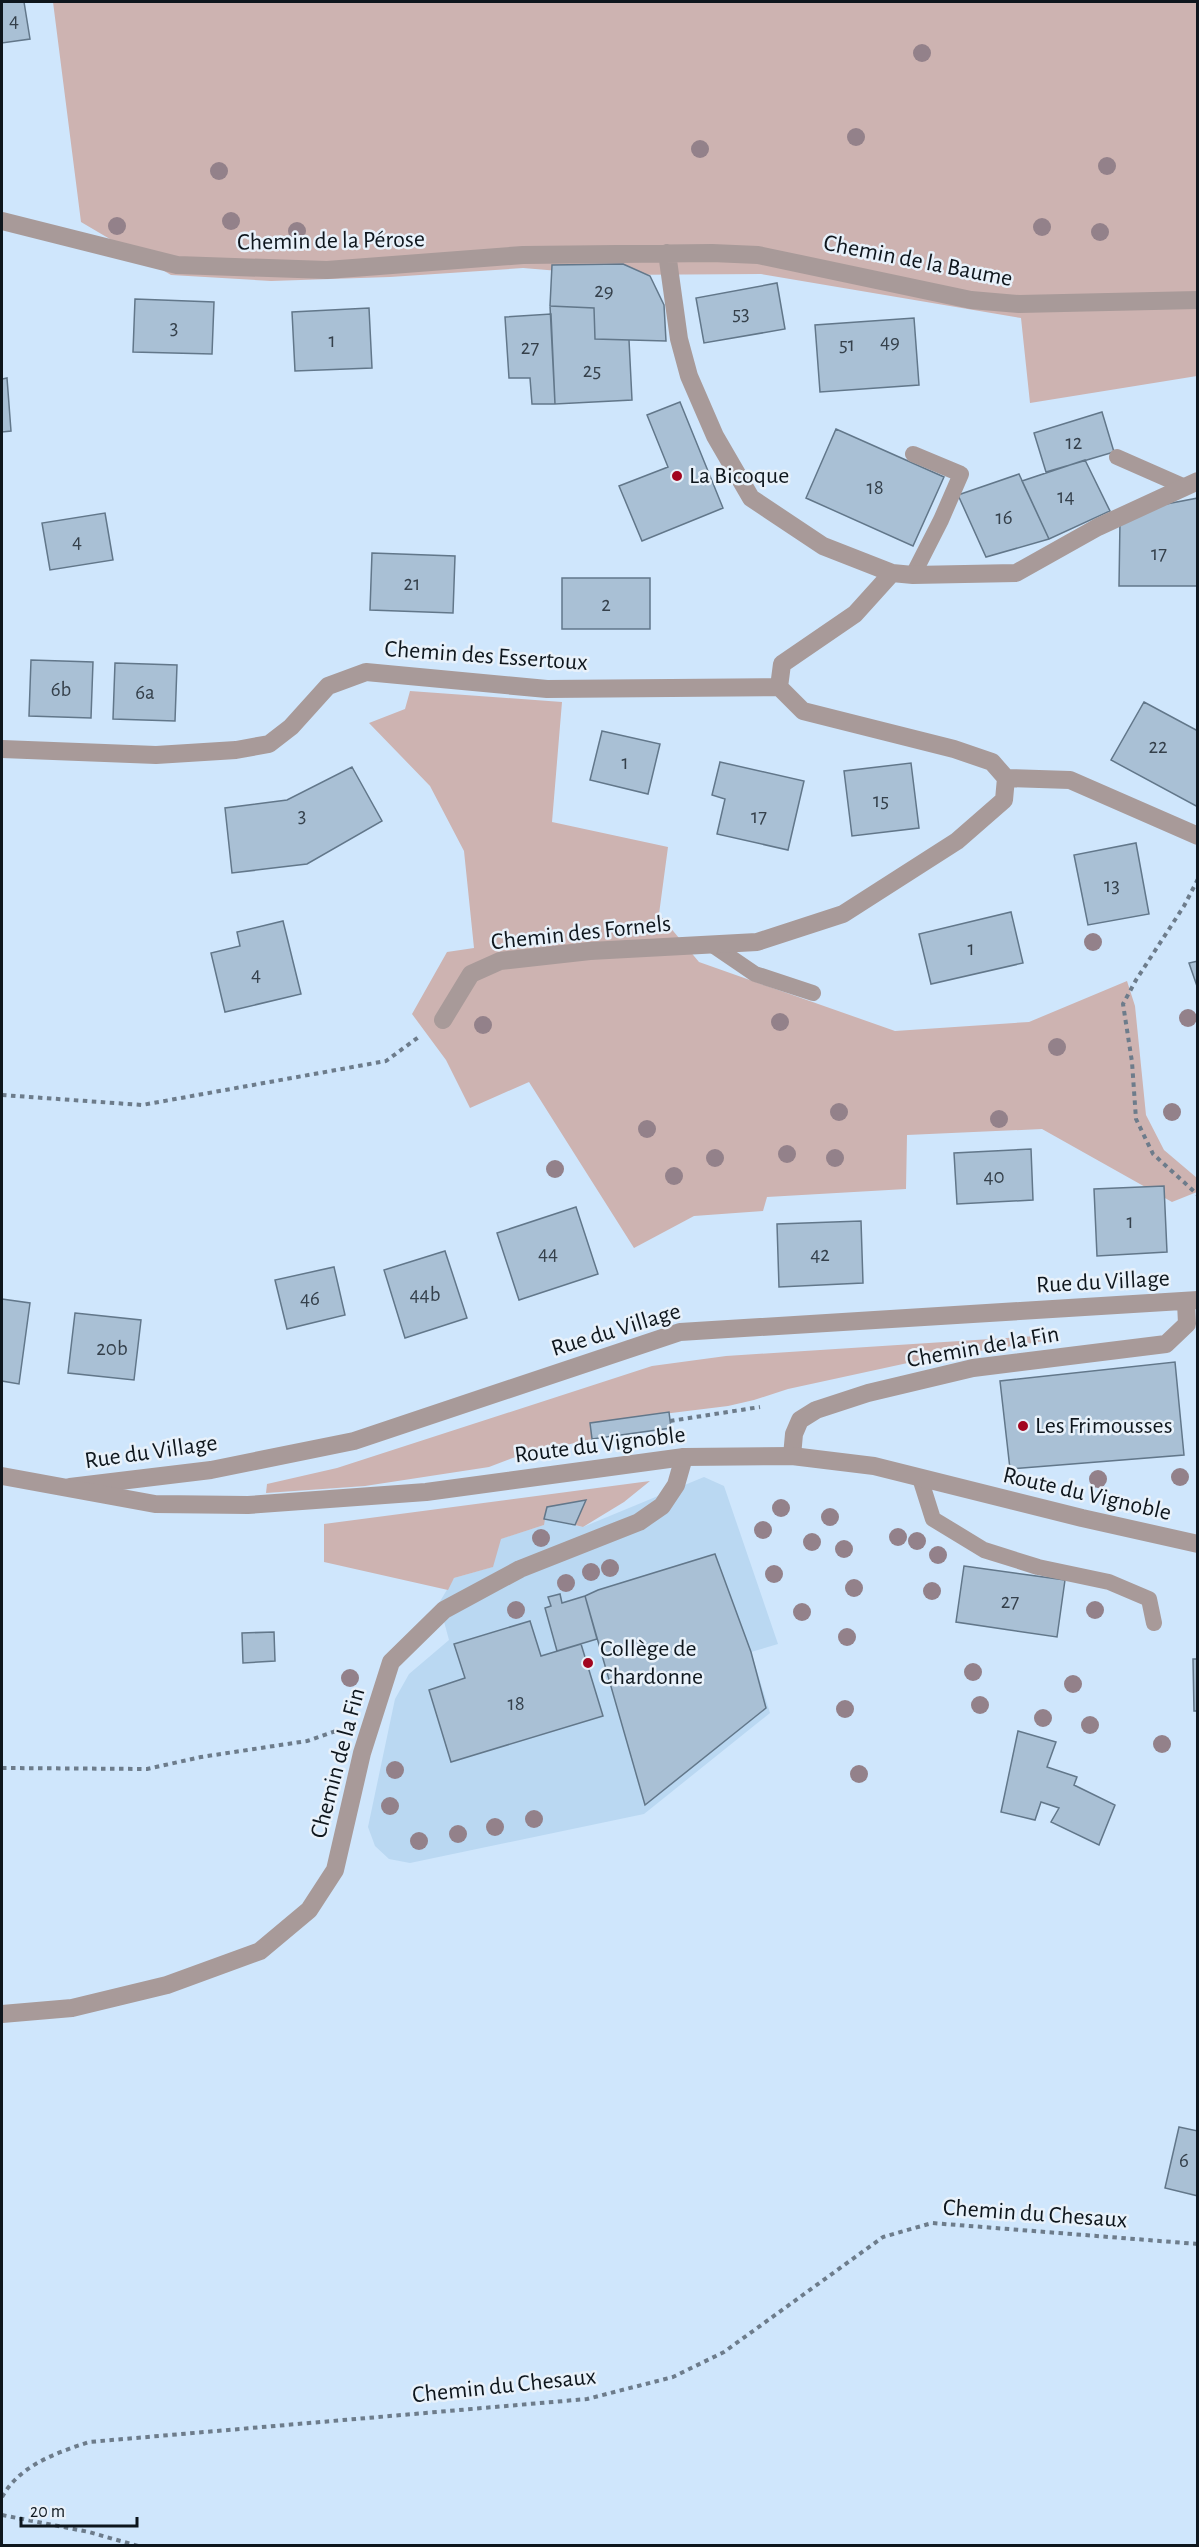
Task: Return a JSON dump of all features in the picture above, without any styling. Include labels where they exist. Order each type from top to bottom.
[{"type":"street","name":"Chemin de la Pérose","points":[[2,221],[177,265],[327,270],[523,255],[667,253]]},
{"type":"street","name":"Chemin de la Baume","points":[[667,253],[758,255],[830,268],[971,300],[1019,304],[1197,300]]},
{"type":"street","points":[[667,253],[679,339],[689,376],[715,436],[752,498],[822,546],[892,573],[912,575],[1016,573],[1098,526],[1190,483]]},
{"type":"street","points":[[892,573],[855,614],[782,664],[779,687],[803,711],[954,749],[992,762],[1006,778],[1070,780],[1197,836]]},
{"type":"street","name":"Chemin des Essertoux","points":[[2,749],[156,755],[236,750],[269,744],[291,727],[328,686],[366,672],[547,689],[779,687]]},
{"type":"street","name":"Chemin des Fornels","points":[[443,1020],[471,974],[500,962],[590,951],[757,942],[843,914],[957,841],[1004,800],[1006,778]]},
{"type":"street","name":"Chemin de la Fin","points":[[792,1456],[794,1434],[800,1420],[816,1410],[867,1393],[973,1368],[1166,1344],[1186,1324],[1192,1301]]},
{"type":"street","name":"Rue du Village","points":[[62,1488],[211,1470],[354,1441],[680,1332],[864,1319],[1192,1301]]},
{"type":"street","name":"Route du Vignoble","points":[[2,1476],[155,1504],[248,1505],[426,1492],[684,1457],[792,1456],[874,1466],[1197,1544]]},
{"type":"street","name":"Chemin de la Fin","points":[[2,2014],[72,2008],[167,1984],[260,1951],[309,1910],[334,1870],[362,1753],[391,1662],[444,1610],[520,1569],[639,1522],[662,1506],[676,1485],[684,1457]]},
{"type":"lane","points":[[912,575],[941,520],[961,474],[913,454]]},
{"type":"lane","points":[[1117,457],[1190,483]]},
{"type":"lane","points":[[711,944],[754,974],[813,993]]},
{"type":"lane","points":[[920,1478],[933,1519],[984,1550],[1038,1567],[1109,1582],[1149,1599],[1154,1623]]},
{"type":"path","points":[[1197,879],[1184,906],[1123,1004],[1132,1062],[1136,1119],[1153,1154],[1197,1195]]},
{"type":"path","points":[[2,1095],[142,1105],[386,1061],[443,1020]]},
{"type":"path","points":[[670,1421],[760,1407]]},
{"type":"path","points":[[2,1768],[147,1769],[201,1757],[307,1741],[373,1717]]},
{"type":"path","name":"Chemin du Chesaux","points":[[2,2497],[10,2481],[50,2455],[89,2442],[587,2399],[672,2377],[724,2352],[882,2237],[932,2223],[1197,2244]]},
{"type":"path","points":[[2,2515],[89,2532],[138,2546]]},
{"type":"shaded area","points":[[53,2],[1197,2],[1197,376],[1030,403],[1021,318],[761,274],[607,275],[523,268],[390,277],[271,281],[171,275],[81,222]]},
{"type":"shaded area","points":[[410,691],[562,702],[552,822],[668,847],[659,914],[699,962],[895,1031],[1029,1022],[1127,981],[1135,1006],[1146,1115],[1164,1150],[1197,1178],[1197,1192],[1172,1202],[1042,1129],[907,1135],[906,1189],[767,1197],[763,1211],[694,1216],[634,1248],[529,1082],[470,1108],[446,1060],[412,1014],[447,952],[474,948],[464,851],[430,786],[369,723],[405,709]]},
{"type":"shaded area","points":[[1052,1335],[1052,1340],[926,1359],[788,1389],[728,1406],[590,1423],[592,1439],[518,1456],[489,1467],[365,1486],[266,1493],[267,1484],[337,1468],[652,1366],[726,1356]]},
{"type":"shaded area","name":"Collège de Chardonne","points":[[704,1477],[724,1486],[778,1644],[751,1652],[770,1713],[644,1814],[410,1863],[389,1859],[375,1846],[368,1827],[395,1699],[409,1674],[449,1640],[439,1603],[454,1578],[492,1567],[500,1539],[544,1525],[544,1519],[583,1527]]},
{"type":"shaded area","points":[[650,1481],[624,1502],[583,1527],[575,1525],[585,1500],[547,1507],[544,1525],[501,1539],[493,1567],[454,1578],[448,1590],[324,1562],[324,1524]]},
{"type":"building","points":[[2,2],[24,2],[30,39],[2,43]]},
{"type":"building","points":[[623,264],[650,276],[664,305],[666,341],[595,339],[594,308],[550,306],[552,265]]},
{"type":"building","points":[[777,283],[785,329],[704,343],[696,298]]},
{"type":"building","points":[[135,299],[214,302],[212,354],[133,352]]},
{"type":"building","points":[[550,306],[594,308],[595,339],[629,340],[632,400],[555,404]]},
{"type":"building","points":[[369,308],[372,368],[295,371],[292,312]]},
{"type":"building","points":[[551,314],[555,404],[532,404],[530,378],[509,378],[505,317]]},
{"type":"building","points":[[914,318],[919,385],[820,392],[815,325]]},
{"type":"building","points":[[7,378],[11,431],[2,432],[2,379]]},
{"type":"building","name":"La Bicoque","points":[[680,402],[723,508],[642,541],[619,486],[668,467],[647,415]]},
{"type":"building","points":[[1102,412],[1114,452],[1046,472],[1034,433]]},
{"type":"building","points":[[836,429],[944,477],[913,546],[806,498]]},
{"type":"building","points":[[1085,460],[1110,511],[1049,539],[1022,481]]},
{"type":"building","points":[[1019,474],[1049,539],[986,557],[958,495]]},
{"type":"building","points":[[1198,498],[1198,586],[1119,586],[1120,521],[1161,505]]},
{"type":"building","points":[[105,513],[113,560],[50,570],[42,523]]},
{"type":"building","points":[[372,553],[455,556],[453,613],[370,610]]},
{"type":"building","points":[[562,578],[650,578],[650,629],[562,629]]},
{"type":"building","points":[[31,660],[93,662],[91,718],[29,716]]},
{"type":"building","points":[[115,663],[177,665],[175,721],[113,719]]},
{"type":"building","points":[[1144,702],[1198,731],[1198,807],[1111,760]]},
{"type":"building","points":[[602,731],[660,744],[648,794],[590,780]]},
{"type":"building","points":[[720,762],[804,781],[788,850],[717,834],[725,799],[712,795]]},
{"type":"building","points":[[911,763],[919,828],[852,836],[844,771]]},
{"type":"building","points":[[352,767],[382,821],[307,864],[232,873],[225,808],[287,800]]},
{"type":"building","points":[[1136,843],[1149,914],[1088,925],[1074,855]]},
{"type":"building","points":[[1011,912],[1023,963],[931,984],[919,934]]},
{"type":"building","points":[[283,921],[301,994],[225,1012],[211,953],[240,946],[237,932]]},
{"type":"building","points":[[1198,961],[1198,989],[1189,963]]},
{"type":"building","points":[[1031,1149],[1033,1200],[957,1204],[954,1153]]},
{"type":"building","points":[[1164,1186],[1167,1252],[1097,1256],[1094,1189]]},
{"type":"building","points":[[576,1207],[598,1274],[519,1300],[497,1233]]},
{"type":"building","points":[[861,1221],[863,1283],[779,1287],[777,1224]]},
{"type":"building","points":[[445,1251],[467,1318],[405,1338],[384,1270]]},
{"type":"building","points":[[334,1267],[345,1315],[287,1329],[275,1280]]},
{"type":"building","points":[[2,1299],[30,1303],[19,1384],[2,1381]]},
{"type":"building","points":[[75,1313],[141,1320],[134,1380],[68,1373]]},
{"type":"building","points":[[1175,1362],[1184,1455],[1010,1469],[1000,1381]]},
{"type":"building","points":[[669,1412],[671,1428],[592,1439],[590,1423]]},
{"type":"building","points":[[586,1500],[575,1525],[544,1519],[547,1507]]},
{"type":"building","points":[[715,1554],[751,1652],[766,1708],[645,1805],[585,1596]]},
{"type":"building","points":[[964,1566],[1065,1580],[1057,1637],[956,1622]]},
{"type":"building","points":[[560,1594],[562,1603],[585,1596],[597,1639],[557,1651],[545,1608],[551,1606],[548,1597]]},
{"type":"building","points":[[530,1621],[541,1656],[581,1644],[603,1716],[451,1762],[429,1690],[465,1678],[454,1644]]},
{"type":"building","points":[[274,1632],[275,1661],[243,1663],[242,1633]]},
{"type":"building","points":[[1193,1659],[1198,1659],[1198,1711],[1194,1711]]},
{"type":"building","points":[[1018,1731],[1056,1742],[1047,1767],[1077,1777],[1074,1785],[1115,1805],[1099,1845],[1051,1822],[1059,1808],[1041,1802],[1035,1820],[1001,1812]]},
{"type":"building","points":[[1179,2127],[1198,2131],[1198,2196],[1165,2188]]},
{"type":"place","name":"La Bicoque","points":[[677,476]]},
{"type":"place","name":"Les Frimousses","points":[[1023,1426]]},
{"type":"place","name":"Collège de Chardonne","points":[[588,1663]]}]
